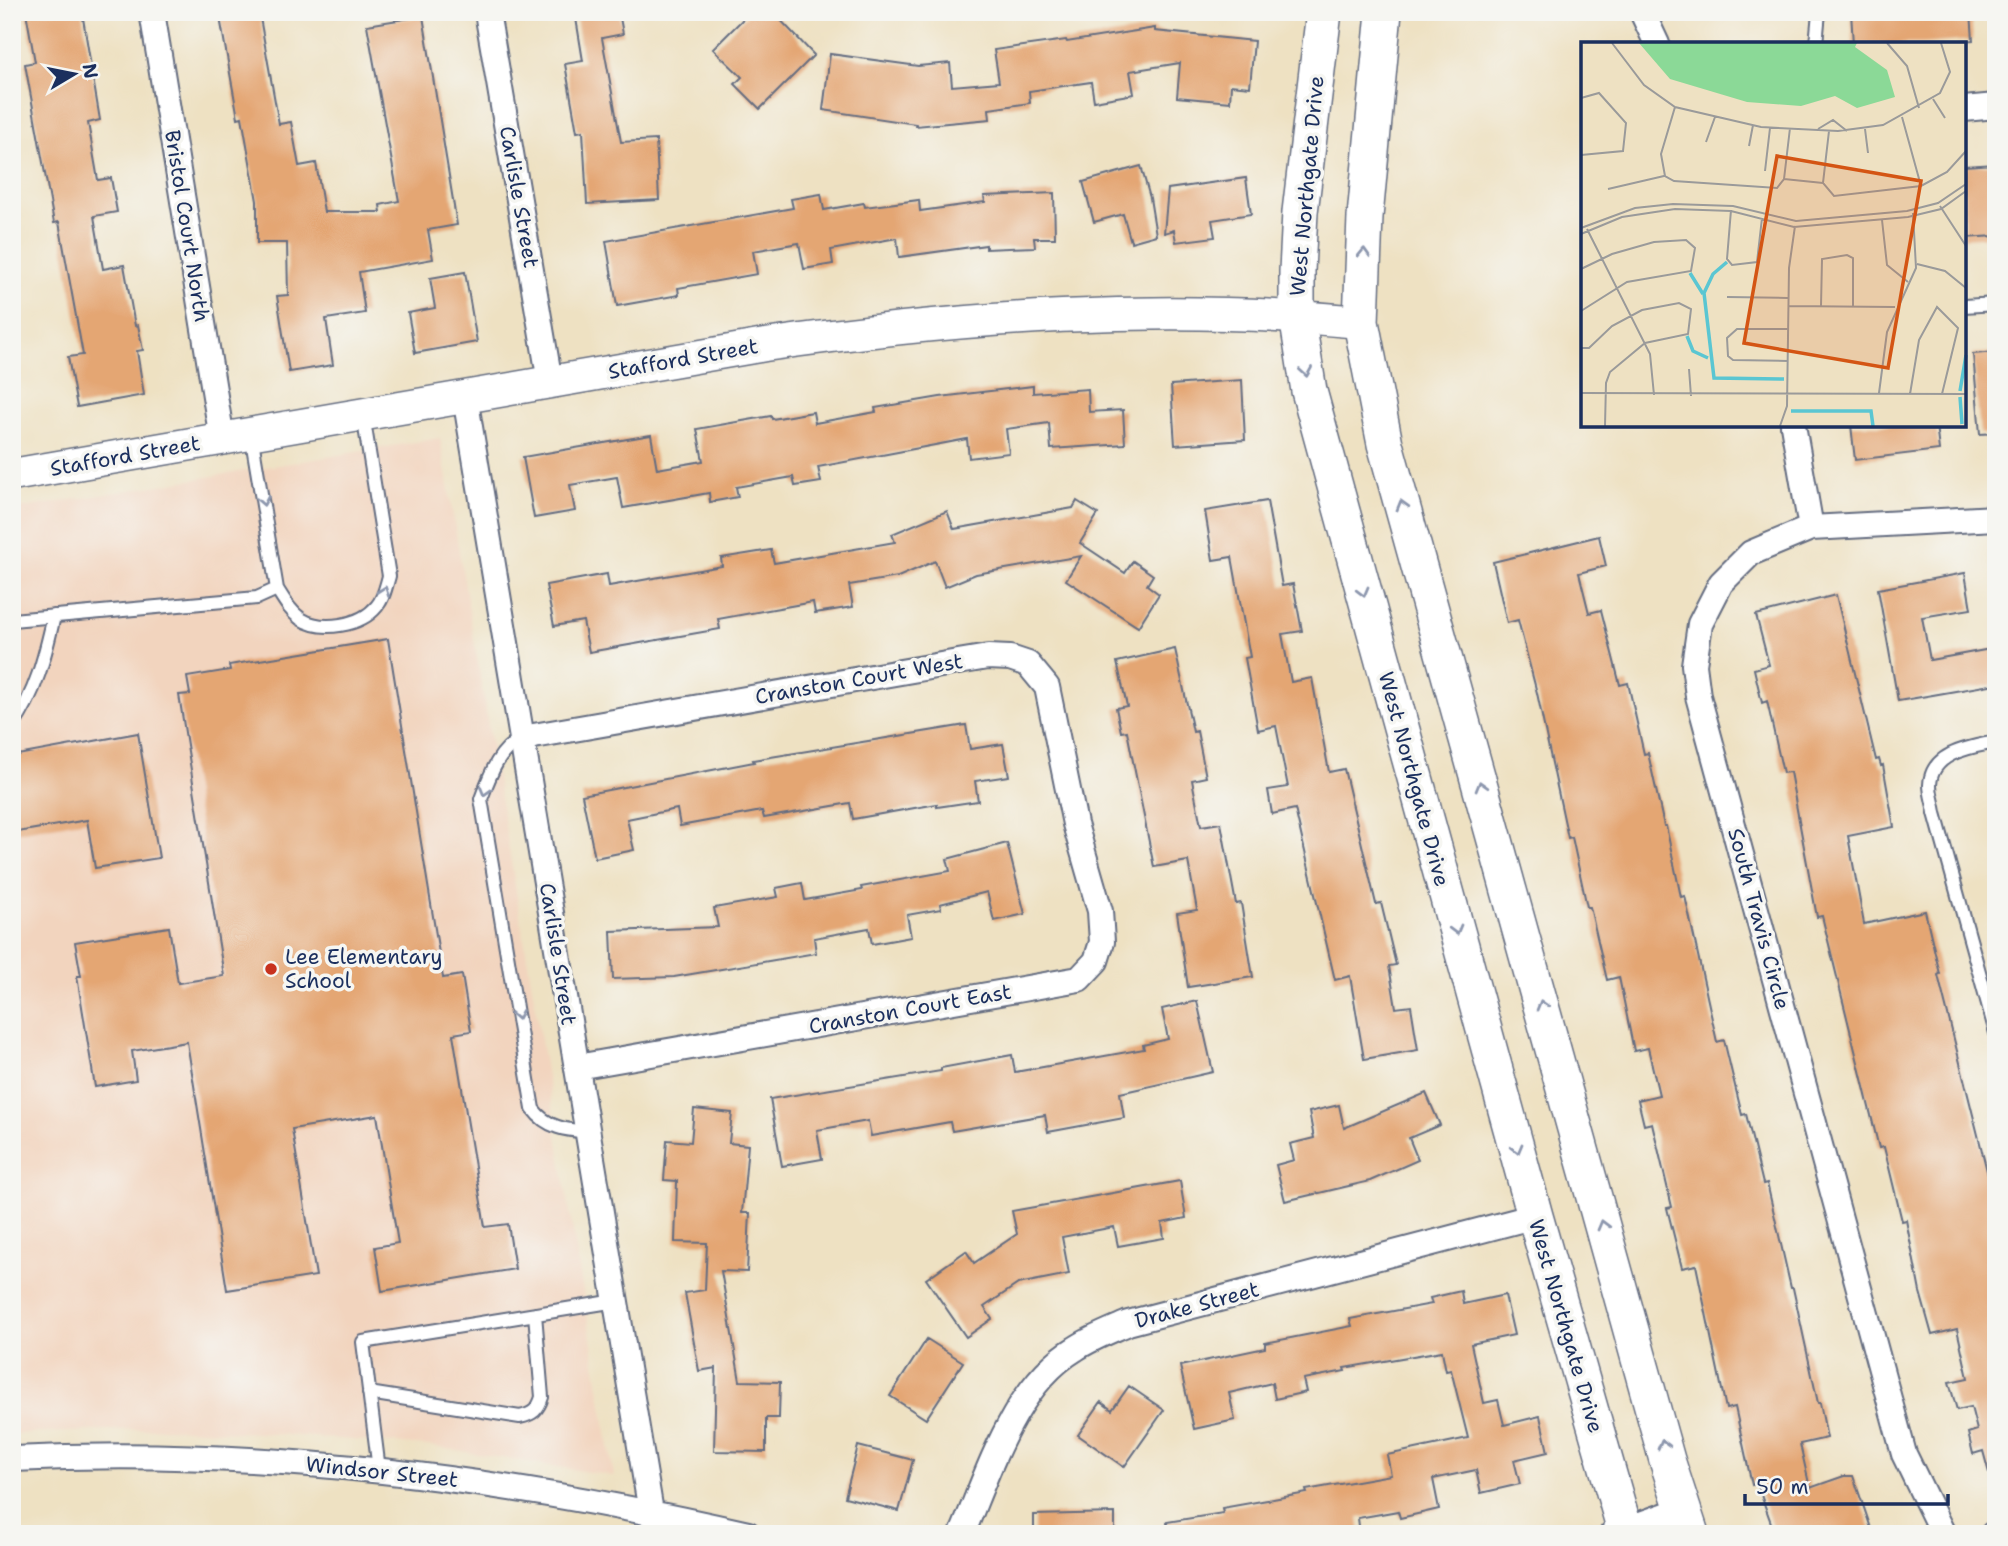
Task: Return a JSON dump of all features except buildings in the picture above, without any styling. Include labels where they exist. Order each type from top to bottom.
[{"type":"main road","name":"West Northgate Drive","points":[[1324,12],[1300,212],[1297,316],[1309,391],[1621,1532]]},
{"type":"main road","points":[[1384,12],[1365,217],[1361,322],[1385,444],[1687,1522]]},
{"type":"street","name":"Bristol Court North","points":[[152,12],[237,436]]},
{"type":"street","name":"Carlisle Street","points":[[487,12],[550,382]]},
{"type":"street","points":[[1642,12],[1656,42]]},
{"type":"street","points":[[1966,108],[1996,106]]},
{"type":"street","name":"Stafford Street","points":[[12,475],[765,345],[862,331],[1080,314],[1297,316],[1361,322]]},
{"type":"street","name":"Carlisle Street","points":[[465,397],[651,1512]]},
{"type":"street","points":[[1793,427],[1811,528]]},
{"type":"street","name":"South Travis Circle","points":[[1942,1534],[1904,1454],[1698,696],[1694,665],[1700,624],[1721,583],[1751,553],[1811,528],[1996,518]]},
{"type":"street","name":"Cranston Court West","points":[[522,738],[988,657],[1010,658],[1028,664],[1047,687],[1076,824]]},
{"type":"street","name":"Cranston Court East","points":[[577,1066],[1079,979],[1096,961],[1102,942],[1100,911],[1076,824]]},
{"type":"street","name":"Drake Street","points":[[962,1534],[1011,1422],[1039,1378],[1074,1349],[1128,1323],[1535,1216]]},
{"type":"street","name":"Windsor Street","points":[[12,1459],[153,1455],[267,1460],[379,1470],[533,1490],[651,1512],[748,1534]]},
{"type":"street","points":[[1621,1532],[1687,1522]]},
{"type":"lane","points":[[1816,42],[1819,12]]},
{"type":"lane","points":[[1966,306],[1996,304]]},
{"type":"lane","points":[[237,436],[277,589],[290,610],[304,621],[322,626],[346,624],[376,608],[389,576],[363,415]]},
{"type":"lane","points":[[12,620],[257,598],[277,589]]},
{"type":"lane","points":[[12,727],[27,706],[42,670],[54,616]]},
{"type":"lane","points":[[522,738],[508,745],[497,761],[481,799],[533,1109],[541,1120],[562,1129],[588,1132]]},
{"type":"lane","points":[[1996,741],[1959,750],[1939,761],[1930,783],[1935,813],[1996,1033]]},
{"type":"lane","points":[[379,1470],[363,1342],[616,1301]]},
{"type":"lane","points":[[369,1392],[520,1417],[531,1415],[538,1408],[542,1397],[535,1314]]},
{"type":"shaded area","name":"Lee Elementary School","points":[[440,438],[614,1476],[429,1446],[276,1434],[167,1428],[12,1434],[12,510]]},
{"type":"place","name":"Lee Elementary School","points":[[271,969]]}]
